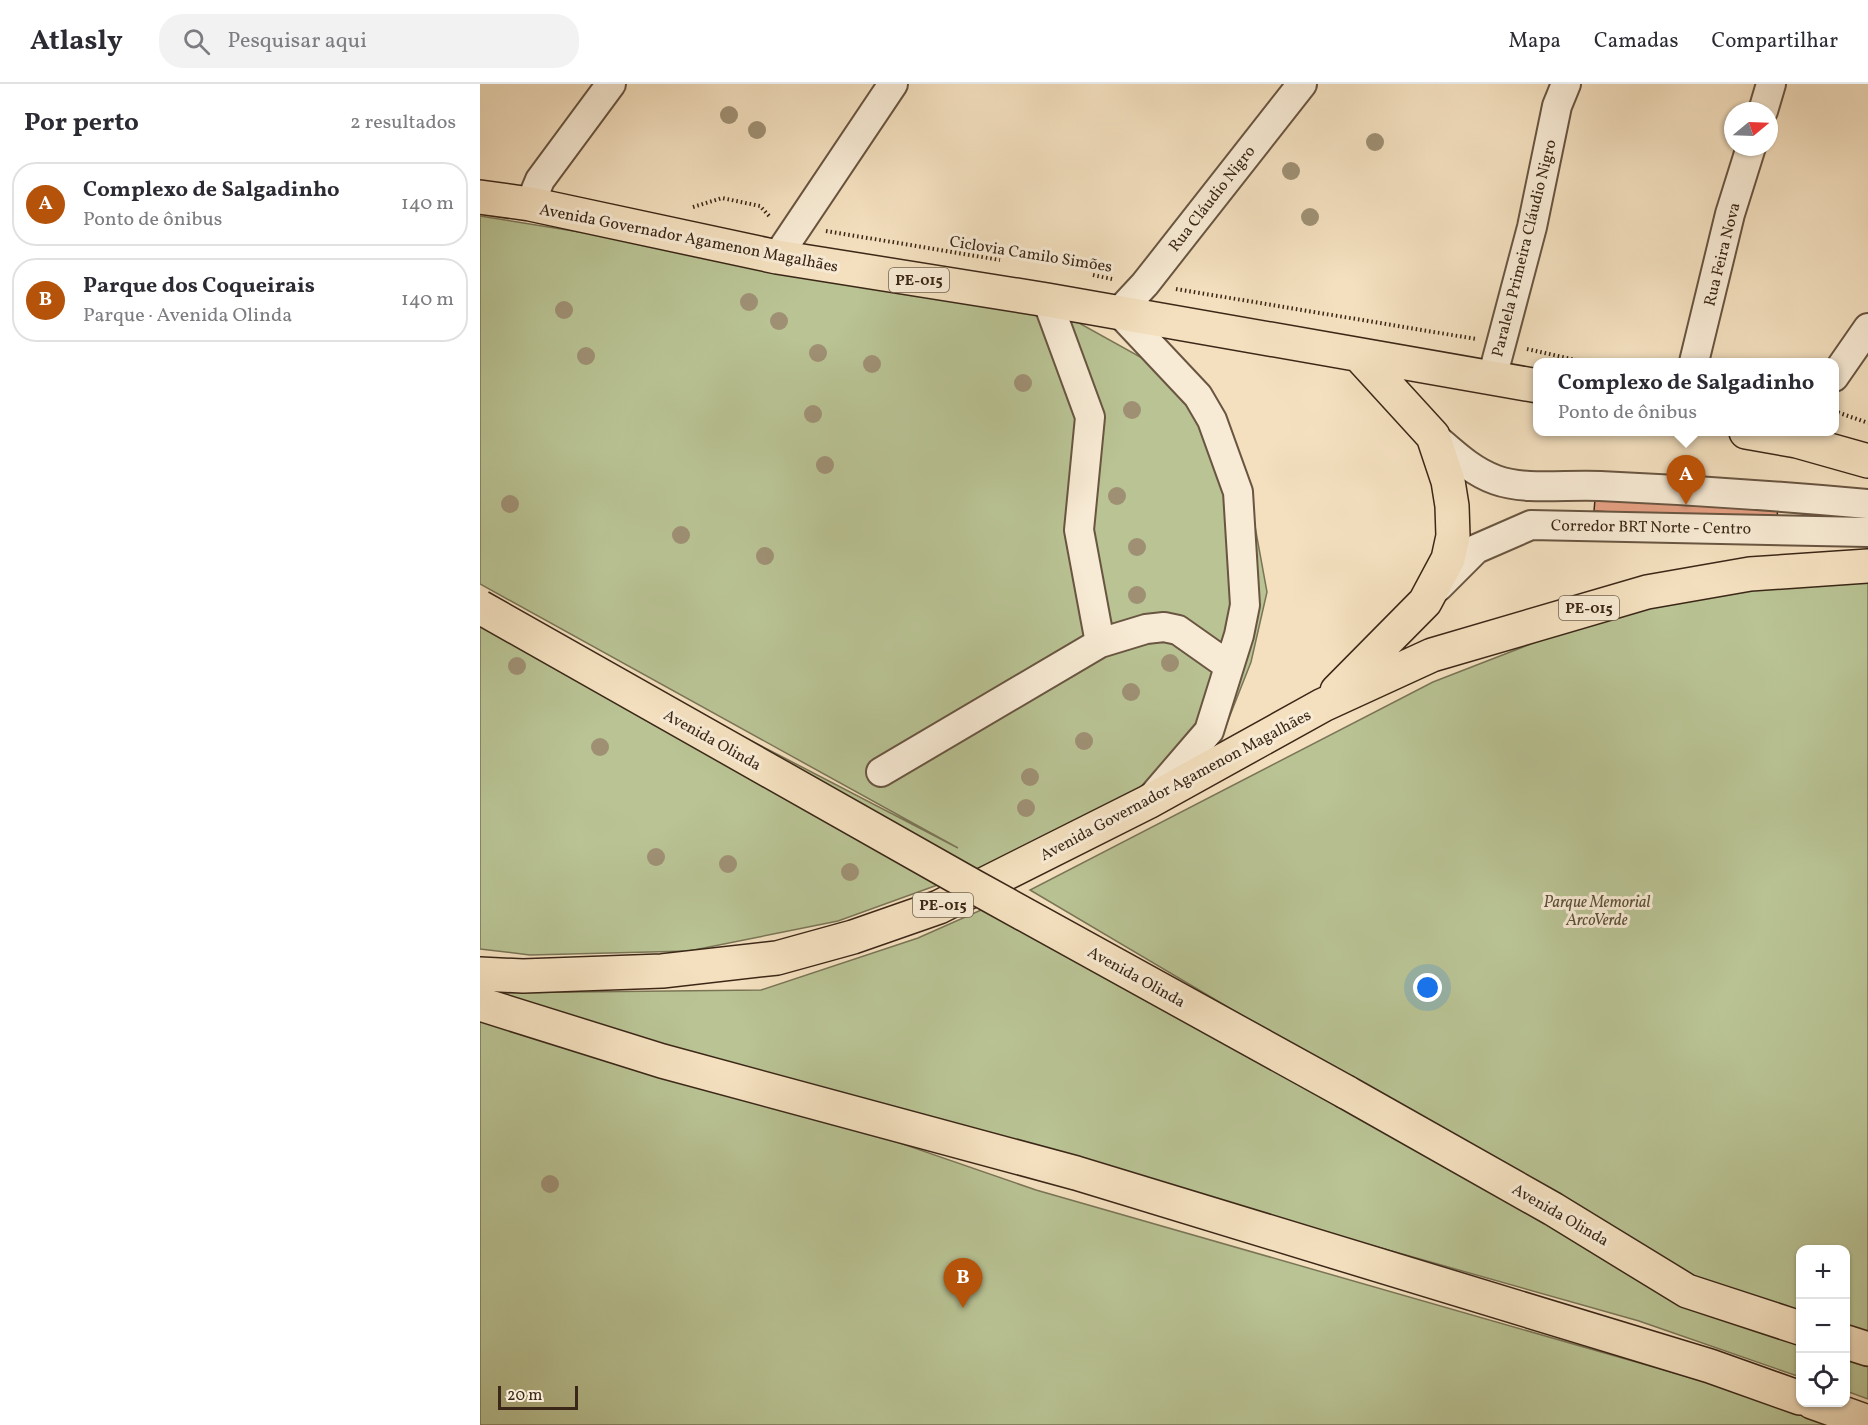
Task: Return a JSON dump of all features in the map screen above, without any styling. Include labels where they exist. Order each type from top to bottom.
[{"type":"main road","name":"Avenida Governador Agamenon Magalhães","points":[[480,197],[530,204],[777,257],[1119,312],[1533,385]]},
{"type":"main road","points":[[1323,705],[1425,602],[1448,559],[1453,536],[1448,481],[1433,436],[1359,354]]},
{"type":"main road","points":[[1800,436],[1868,461]]},
{"type":"main road","name":"Avenida Governador Agamenon Magalhães","points":[[480,974],[523,976],[662,971],[777,958],[853,937],[939,907],[1148,802],[1323,705],[1432,655],[1647,592],[1750,574],[1868,566]]},
{"type":"main road","name":"Avenida Olinda","points":[[480,607],[973,886],[1346,1092],[1562,1215],[1687,1291],[1796,1327]]},
{"type":"main road","points":[[480,1004],[662,1061],[1076,1173],[1710,1366],[1796,1397]]},
{"type":"main road","points":[[1850,1344],[1868,1349]]},
{"type":"main road","points":[[1826,1407],[1868,1422]]},
{"type":"street","points":[[530,204],[540,180],[611,84]]},
{"type":"street","points":[[777,257],[893,84]]},
{"type":"street","name":"Rua Cláudio Nigro","points":[[1119,312],[1145,284],[1302,84]]},
{"type":"street","name":"Paralela Primeira Cláudio Nigro","points":[[1492,378],[1532,228],[1557,106],[1566,84]]},
{"type":"street","points":[[1766,102],[1771,84]]},
{"type":"street","name":"Rua Feira Nova","points":[[1695,358],[1730,214],[1749,156]]},
{"type":"street","points":[[1047,300],[1090,417],[1079,530],[1100,643]]},
{"type":"street","points":[[1119,312],[1198,396],[1212,420],[1238,492],[1245,605],[1209,731],[1148,802]]},
{"type":"street","points":[[1839,370],[1868,328]]},
{"type":"street","points":[[1433,436],[1472,469],[1515,485],[1583,485],[1781,495],[1868,504]]},
{"type":"street","name":"Corredor BRT Norte - Centro","points":[[1425,602],[1476,549],[1531,525],[1868,532]]},
{"type":"street","points":[[881,772],[1100,643],[1146,629],[1164,627],[1178,630],[1229,666]]},
{"type":"path","name":"Ciclovia Camilo Simões","points":[[684,206],[696,208],[722,198],[760,206],[775,222],[1006,261]]},
{"type":"path","name":"Ciclovia Camilo Simões","points":[[1087,274],[1500,343],[1564,358]]},
{"type":"path","points":[[1839,413],[1868,423]]},
{"type":"green space","points":[[480,216],[1052,308],[1171,374],[1250,499],[1267,592],[1251,662],[1216,751],[990,866],[838,921],[689,951],[530,955],[480,949],[480,600],[958,848],[480,584]]},
{"type":"green space","name":"Parque Memorial ArcoVerde","points":[[1868,563],[1868,1341],[1850,1335],[1850,1245],[1796,1245],[1796,1319],[1708,1291],[1030,890],[1433,682],[1549,637],[1732,576]]},
{"type":"green space","points":[[1008,898],[1686,1304],[1796,1345],[1796,1376],[1639,1321],[480,993],[761,990],[918,938]]},
{"type":"green space","points":[[480,1011],[662,1061],[1036,1190],[1856,1425],[480,1425]]},
{"type":"green space","points":[[1850,1361],[1868,1367],[1868,1399],[1850,1392]]},
{"type":"building","points":[[1596,488],[1778,500],[1777,522],[1594,511]]},
{"type":"place","name":"Complexo de Salgadinho","points":[[1686,505]]},
{"type":"place","name":"Parque dos Coqueirais","points":[[963,1308]]}]
